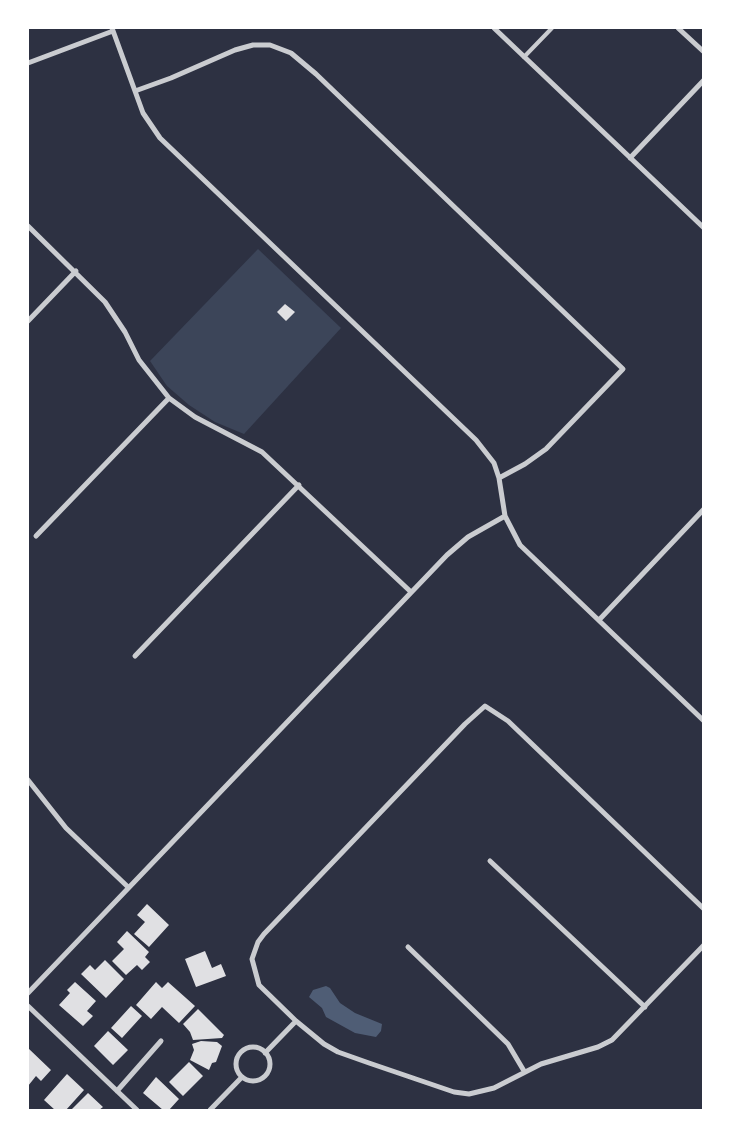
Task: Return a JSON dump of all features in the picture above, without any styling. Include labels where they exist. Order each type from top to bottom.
[{"type":"street","points":[[494,28],[704,228]]},
{"type":"street","points":[[678,28],[704,52]]},
{"type":"street","points":[[28,63],[112,29],[147,120],[160,138],[476,440],[494,464],[499,478],[505,516],[520,545],[704,721]]},
{"type":"street","points":[[135,90],[171,78],[235,50],[254,45],[279,47],[316,74],[623,369],[546,449],[525,464],[499,478]]},
{"type":"street","points":[[630,158],[704,80]]},
{"type":"street","points":[[28,226],[76,271],[114,314],[139,360],[169,398],[195,416],[262,452],[411,592]]},
{"type":"street","points":[[28,321],[76,271]]},
{"type":"street","points":[[36,536],[169,398]]},
{"type":"street","points":[[136,656],[299,485]]},
{"type":"street","points":[[599,620],[704,509]]},
{"type":"street","points":[[28,993],[457,545],[505,516]]},
{"type":"street","points":[[704,908],[508,721],[485,706],[425,766],[258,942],[252,960],[259,984],[296,1021],[324,1044],[338,1052],[454,1092],[477,1093],[494,1088],[524,1071],[557,1058],[598,1047],[620,1033],[704,945]]},
{"type":"street","points":[[28,780],[66,828],[128,887]]},
{"type":"street","points":[[490,861],[644,1007]]},
{"type":"street","points":[[408,947],[508,1044],[524,1071]]},
{"type":"street","points":[[28,1006],[137,1110]]},
{"type":"street","points":[[265,1053],[296,1021]]},
{"type":"street","points":[[117,1091],[161,1040]]},
{"type":"street","points":[[250,1048],[256,1048],[265,1053],[270,1066],[267,1074],[255,1081],[242,1077],[236,1064],[239,1055],[250,1048]]},
{"type":"street","points":[[210,1110],[242,1077]]},
{"type":"lane","points":[[524,57],[552,28]]},
{"type":"shaded area","points":[[258,249],[341,328],[244,434],[215,422],[189,405],[167,386],[150,361]]},
{"type":"shaded area","points":[[326,986],[330,988],[340,1003],[355,1013],[382,1024],[381,1031],[376,1037],[355,1033],[326,1017],[322,1008],[309,997],[313,990]]},
{"type":"building","points":[[285,304],[295,312],[286,321],[277,312]]},
{"type":"building","points":[[147,904],[169,925],[149,947],[134,934],[145,922],[137,915]]},
{"type":"building","points":[[127,931],[149,952],[145,957],[150,962],[142,970],[137,965],[126,975],[112,961],[124,949],[117,942]]},
{"type":"building","points":[[205,951],[212,968],[221,964],[226,976],[196,987],[185,959]]},
{"type":"building","points":[[105,960],[124,979],[106,998],[81,974],[90,965],[95,970]]},
{"type":"building","points":[[75,982],[96,1001],[87,1011],[93,1016],[83,1026],[59,1005],[70,993],[67,990]]},
{"type":"building","points":[[156,982],[162,988],[168,982],[195,1006],[179,1023],[162,1007],[151,1019],[136,1005]]},
{"type":"building","points":[[131,1006],[142,1016],[122,1038],[111,1028]]},
{"type":"building","points":[[198,1009],[224,1035],[222,1038],[193,1040],[190,1032],[183,1024]]},
{"type":"building","points":[[108,1031],[128,1050],[113,1065],[94,1046]]},
{"type":"building","points":[[201,1041],[217,1042],[222,1046],[216,1062],[212,1063],[209,1070],[190,1060],[194,1050],[192,1044]]},
{"type":"building","points":[[28,1048],[51,1070],[41,1081],[36,1076],[28,1086]]},
{"type":"building","points":[[189,1062],[203,1076],[183,1096],[169,1082]]},
{"type":"building","points":[[67,1074],[84,1090],[66,1110],[55,1110],[44,1100]]},
{"type":"building","points":[[156,1077],[179,1099],[169,1110],[163,1110],[143,1093]]},
{"type":"building","points":[[88,1093],[103,1107],[99,1110],[71,1110]]}]
